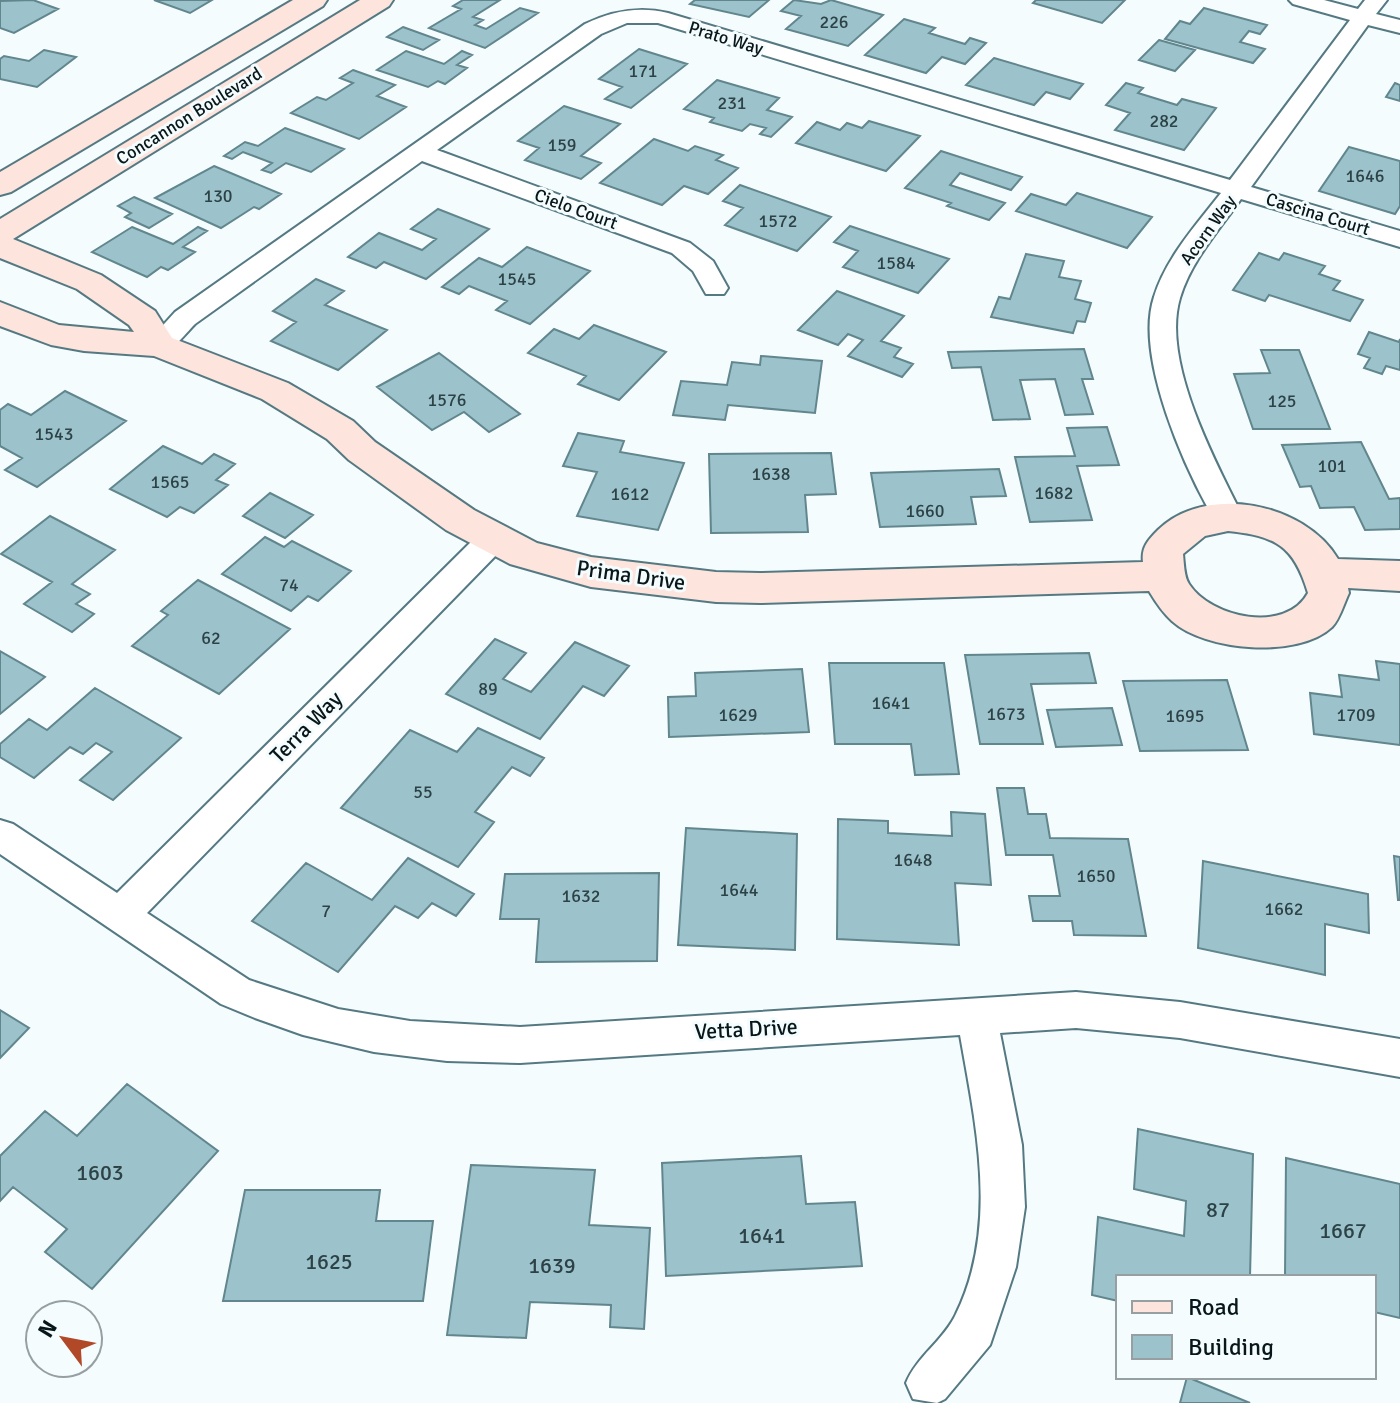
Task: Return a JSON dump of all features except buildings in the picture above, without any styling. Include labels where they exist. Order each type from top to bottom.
[{"type":"street","name":"Concannon Boulevard","points":[[0,185],[313,0]]},
{"type":"street","name":"Concannon Boulevard","points":[[0,233],[379,0]]},
{"type":"street","points":[[1300,0],[1370,9],[1400,27]]},
{"type":"street","name":"Acorn Way","points":[[1228,517],[1171,378],[1164,348],[1163,313],[1170,287],[1186,257],[1370,9]]},
{"type":"street","name":"Prato Way","points":[[159,345],[185,318],[593,29],[608,21],[641,14],[664,17],[1236,190]]},
{"type":"street","name":"Cielo Court","points":[[420,152],[681,248],[704,267],[715,288]]},
{"type":"street","name":"Cascina Court","points":[[1236,190],[1400,239]]},
{"type":"street","points":[[0,246],[89,282],[143,318],[159,345]]},
{"type":"street","name":"Prima Drive","points":[[0,313],[51,334],[84,340],[159,345],[240,375],[309,409],[434,503],[493,539],[524,554],[591,572],[716,587],[1163,576]]},
{"type":"street","points":[[1228,517],[1260,522],[1287,533],[1315,555],[1326,573],[1329,594],[1318,616],[1295,629],[1259,635],[1215,625],[1187,608],[1173,594],[1163,576],[1162,551],[1181,529],[1210,518],[1228,517]]},
{"type":"street","name":"Terra Way","points":[[120,915],[493,539]]},
{"type":"street","points":[[1326,573],[1400,576]]},
{"type":"street","name":"Vetta Drive","points":[[0,835],[235,992],[278,1011],[377,1035],[467,1046],[1076,1010],[1180,1020],[1400,1058]]},
{"type":"street","points":[[929,1383],[974,1329],[994,1267],[1003,1207],[1001,1145],[977,1016]]}]
